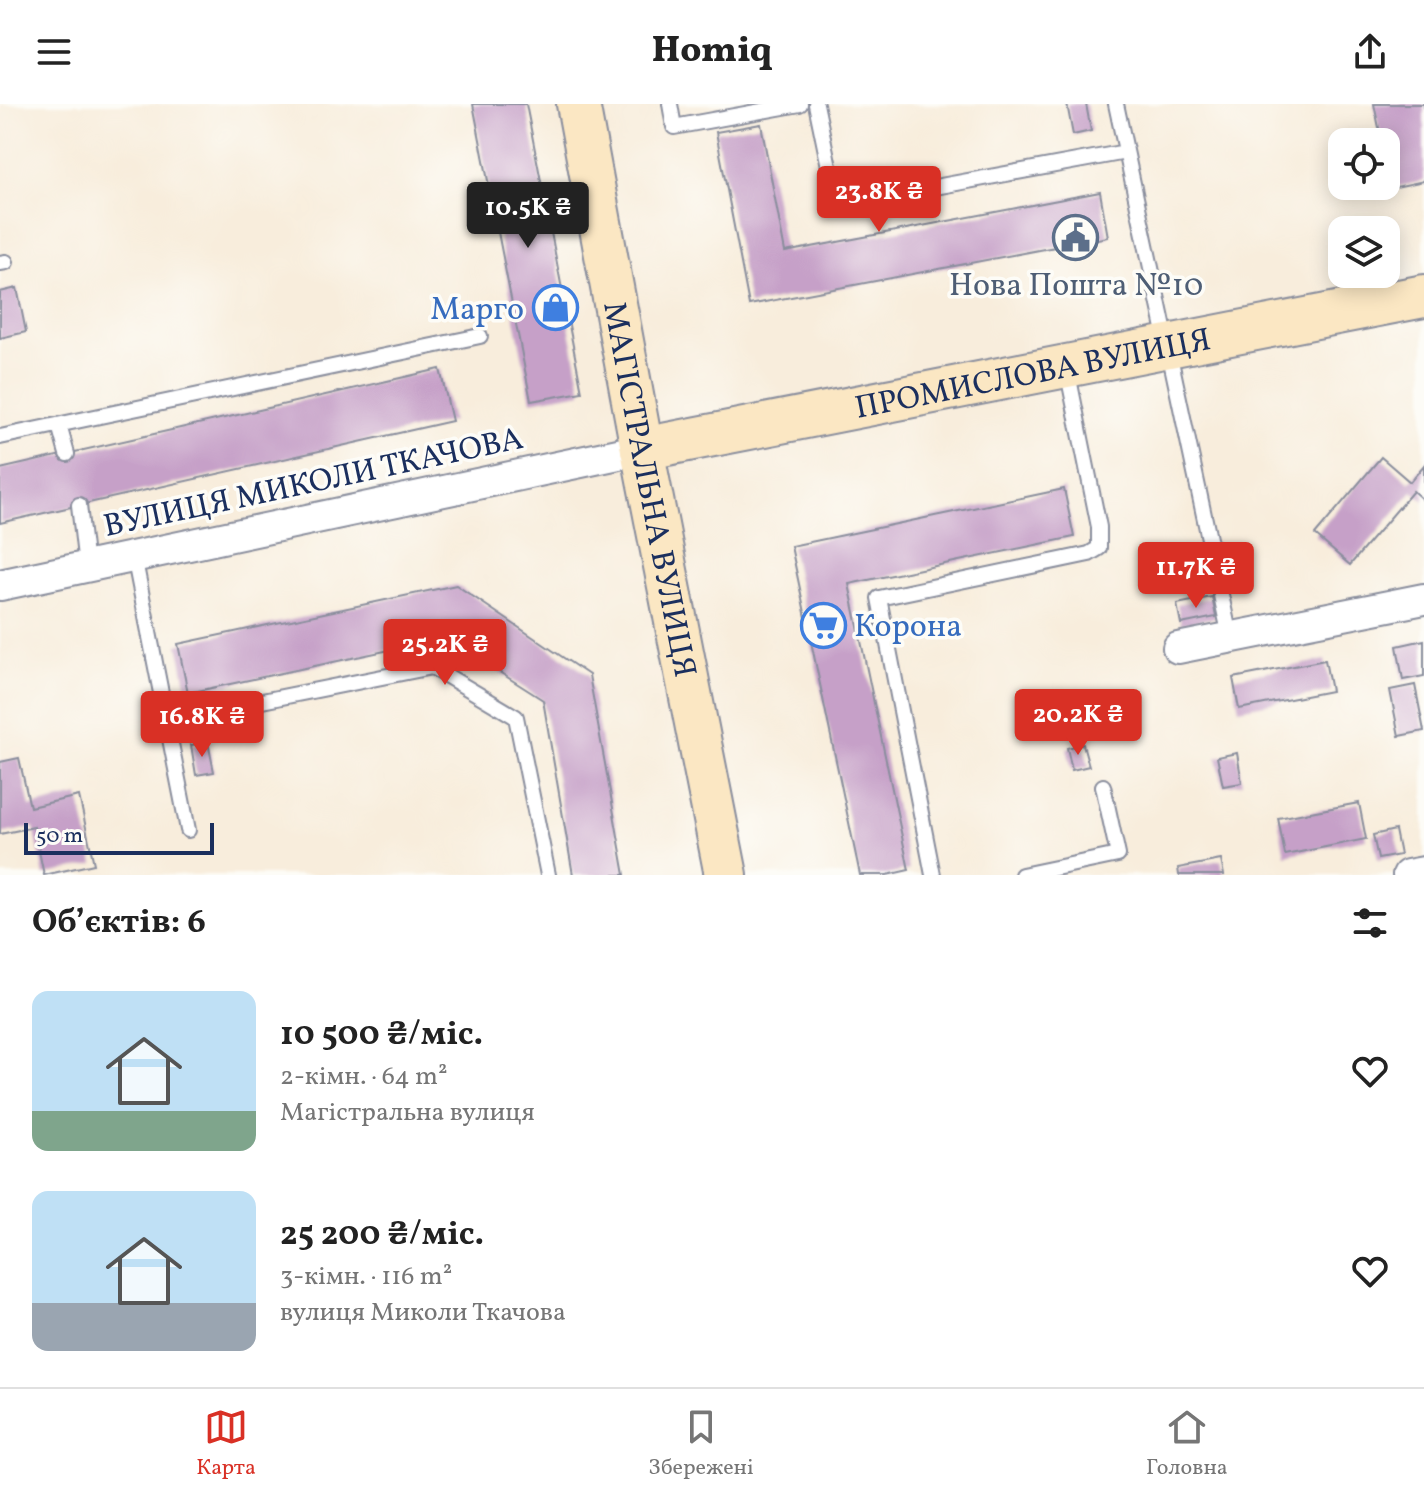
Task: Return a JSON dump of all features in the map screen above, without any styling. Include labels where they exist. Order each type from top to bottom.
[{"type":"street","name":"МАГІСТРАЛЬНА ВУЛИЦЯ","points":[[578,104],[726,875]]},
{"type":"street","name":"ПРОМИСЛОВА ВУЛИЦЯ","points":[[642,449],[1424,296]]},
{"type":"street","name":"ВУЛИЦЯ МИКОЛИ ТКАЧОВА","points":[[0,585],[642,449]]},
{"type":"street","points":[[1178,648],[1424,599]]},
{"type":"street","points":[[1408,875],[1424,872]]},
{"type":"lane","points":[[670,104],[674,127],[800,104]]},
{"type":"lane","points":[[816,104],[837,205],[1126,152]]},
{"type":"lane","points":[[1116,104],[1230,637]]},
{"type":"lane","points":[[0,437],[480,336]]},
{"type":"lane","points":[[933,875],[879,598],[1089,554],[1099,548],[1099,527],[1066,367]]},
{"type":"lane","points":[[59,425],[67,454]]},
{"type":"lane","points":[[79,505],[86,566]]},
{"type":"lane","points":[[134,556],[188,830]]},
{"type":"lane","points":[[167,720],[432,667],[516,717],[548,875]]},
{"type":"lane","points":[[1022,875],[1118,855],[1103,786]]},
{"type":"building","points":[[473,104],[526,104],[582,392],[531,401]]},
{"type":"building","points":[[1067,104],[1086,104],[1091,131],[1073,135]]},
{"type":"building","points":[[1374,104],[1424,104],[1424,181],[1400,186],[1400,128],[1379,128]]},
{"type":"building","points":[[761,124],[785,252],[1100,192],[1108,237],[749,305],[716,132]]},
{"type":"building","points":[[17,288],[26,332],[0,338],[0,292]]},
{"type":"building","points":[[440,369],[452,421],[0,523],[0,469]]},
{"type":"building","points":[[1381,457],[1410,482],[1424,465],[1424,501],[1413,491],[1350,565],[1315,535]]},
{"type":"building","points":[[1064,489],[1074,537],[849,584],[909,870],[887,875],[860,875],[791,546]]},
{"type":"building","points":[[456,585],[589,675],[625,875],[573,875],[543,700],[446,638],[188,693],[178,644]]},
{"type":"building","points":[[1212,597],[1216,617],[1181,624],[1177,604]]},
{"type":"building","points":[[1424,640],[1424,676],[1403,680],[1397,646]]},
{"type":"building","points":[[1325,660],[1331,691],[1239,709],[1233,678]]},
{"type":"building","points":[[1415,685],[1424,731],[1399,736],[1390,690]]},
{"type":"building","points":[[208,742],[214,772],[196,775],[191,745]]},
{"type":"building","points":[[1083,744],[1089,766],[1072,770],[1067,748]]},
{"type":"building","points":[[1237,753],[1242,783],[1223,786],[1217,757]]},
{"type":"building","points":[[19,758],[30,807],[79,796],[94,864],[44,875],[34,827],[0,834],[0,762]]},
{"type":"building","points":[[1359,803],[1366,839],[1285,855],[1278,818]]},
{"type":"building","points":[[1395,830],[1400,855],[1378,859],[1373,835]]},
{"type":"building","points":[[1221,860],[1224,875],[1179,875],[1178,868]]},
{"type":"place","name":"Нова Пошта №10","points":[[1076,237]]},
{"type":"place","name":"Марго","points":[[555,308]]},
{"type":"place","name":"Корона","points":[[823,625]]}]
